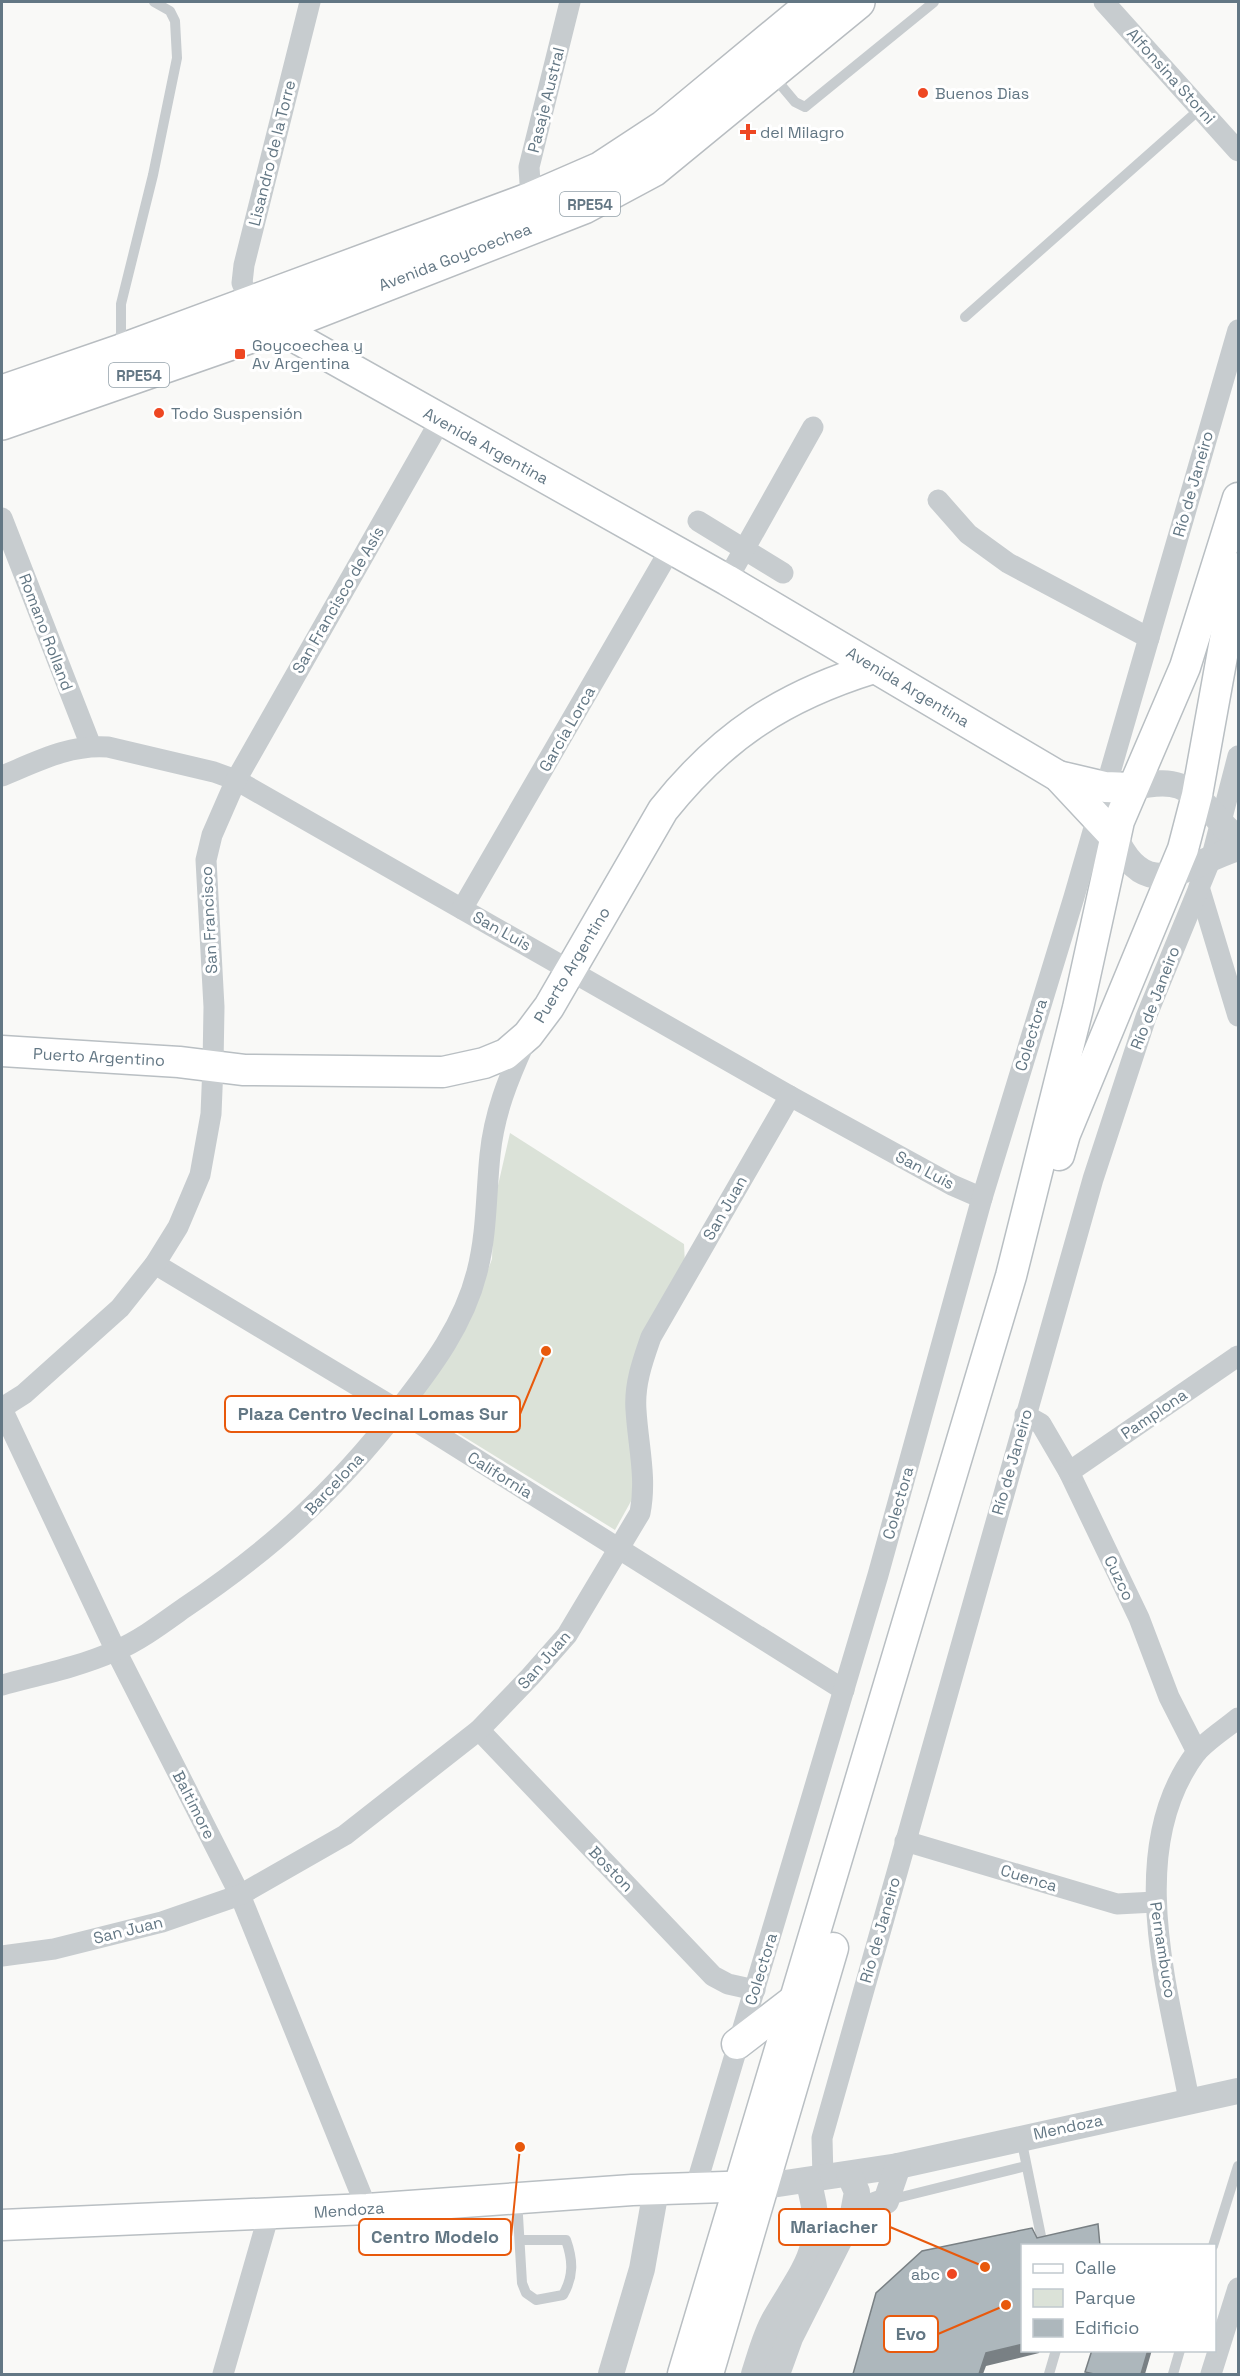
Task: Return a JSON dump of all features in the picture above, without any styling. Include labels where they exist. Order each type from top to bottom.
[{"type":"main road","name":"Avenida Goycoechea","points":[[2,392],[121,351],[531,200],[600,169],[628,153],[692,105],[814,2]]},
{"type":"main road","name":"Avenida Goycoechea","points":[[2,423],[277,327],[549,221],[618,191],[653,170],[858,2]]},
{"type":"main road","name":"Avenida Argentina","points":[[250,303],[277,327],[727,580],[1058,776],[1106,827]]},
{"type":"main road","points":[[708,2374],[797,1998],[1011,1276],[1078,1008],[1106,827],[1118,787],[1185,667],[1239,498]]},
{"type":"main road","points":[[683,2374],[752,2187],[1065,1134],[1187,880],[1197,795],[1239,568]]},
{"type":"main road","name":"Puerto Argentino","points":[[2,1051],[213,1065],[244,1070],[443,1072],[484,1064],[506,1054],[528,1035],[571,970],[663,810],[715,752],[778,708],[810,692],[874,668]]},
{"type":"main road","name":"Avenida Argentina","points":[[1058,776],[1118,787]]},
{"type":"main road","points":[[737,2044],[797,1998]]},
{"type":"main road","name":"Mendoza","points":[[2,2225],[367,2209],[517,2196],[752,2187]]},
{"type":"street","name":"Lisandro de la Torre","points":[[250,303],[242,283],[244,265],[310,2]]},
{"type":"street","name":"Pasaje Austral","points":[[531,200],[529,167],[570,2]]},
{"type":"street","name":"Alfonsina Storni","points":[[1104,2],[1239,151]]},
{"type":"street","name":"Río de Janeiro","points":[[1118,787],[1149,638],[1239,330]]},
{"type":"street","name":"San Francisco de Asís","points":[[236,780],[440,420]]},
{"type":"street","points":[[727,580],[813,427]]},
{"type":"street","points":[[938,500],[968,534],[1008,563],[1149,638]]},
{"type":"street","name":"Romano Rolland","points":[[2,518],[91,746]]},
{"type":"street","points":[[698,521],[783,573]]},
{"type":"street","name":"García Lorca","points":[[462,909],[671,548]]},
{"type":"street","name":"San Luis","points":[[2,776],[70,750],[91,746],[108,747],[214,772],[236,780],[790,1096],[952,1185],[982,1198]]},
{"type":"street","points":[[1106,827],[1128,863],[1141,874],[1187,880],[1212,856],[1229,829],[1239,756]]},
{"type":"street","name":"San Francisco","points":[[213,1065],[214,1007],[206,860],[212,835],[236,780]]},
{"type":"street","points":[[1118,787],[1170,782],[1197,795],[1229,829]]},
{"type":"street","name":"Colectora","points":[[695,2189],[844,1690],[982,1198],[1106,827]]},
{"type":"street","points":[[1212,856],[1239,848]]},
{"type":"street","name":"Río de Janeiro","points":[[815,2180],[822,2138],[1025,1415],[1093,1179],[1187,880]]},
{"type":"street","points":[[1187,880],[1239,1016]]},
{"type":"street","name":"Barcelona","points":[[2,1684],[62,1669],[116,1651],[239,1572],[297,1523],[373,1443],[426,1376],[461,1320],[478,1271],[496,1119],[506,1083],[528,1035]]},
{"type":"street","points":[[2,1408],[24,1394],[120,1308],[154,1264],[178,1227],[200,1175],[211,1114],[213,1065]]},
{"type":"street","name":"San Juan","points":[[2,1956],[54,1949],[162,1922],[240,1895],[345,1835],[479,1730],[567,1635],[640,1513],[644,1493],[636,1408],[639,1373],[651,1337],[790,1096]]},
{"type":"street","name":"California","points":[[154,1264],[398,1410],[844,1690]]},
{"type":"street","name":"Pamplona","points":[[1069,1472],[1239,1356]]},
{"type":"street","name":"Baltimore","points":[[2,1408],[116,1651],[240,1895],[367,2209]]},
{"type":"street","name":"Cuzco","points":[[1025,1415],[1041,1424],[1069,1472],[1138,1618],[1169,1697],[1197,1752]]},
{"type":"street","name":"Pernambuco","points":[[1189,2100],[1158,1930],[1155,1902],[1158,1856],[1170,1808],[1182,1777],[1197,1752],[1239,1718]]},
{"type":"street","name":"Boston","points":[[479,1730],[713,1976],[728,1984],[754,1990]]},
{"type":"street","name":"Cuenca","points":[[904,1841],[1117,1904],[1155,1902]]},
{"type":"street","name":"Mendoza","points":[[752,2187],[815,2180],[898,2166],[1189,2100],[1239,2091]]},
{"type":"street","points":[[853,2213],[886,2201],[898,2166]]},
{"type":"street","points":[[777,2374],[790,2338],[853,2213],[857,2192],[849,2174]]},
{"type":"street","points":[[754,2374],[770,2326],[810,2259],[817,2220],[815,2180]]},
{"type":"street","points":[[611,2374],[642,2269],[656,2190]]},
{"type":"street","points":[[223,2374],[269,2214]]},
{"type":"street","points":[[1210,2374],[1239,2288]]},
{"type":"lane","points":[[121,351],[121,304],[153,175],[177,58],[175,21],[170,11],[154,2]]},
{"type":"lane","points":[[772,74],[795,102],[805,106],[934,2]]},
{"type":"lane","points":[[965,317],[1200,109]]},
{"type":"lane","points":[[1021,2138],[1042,2244]]},
{"type":"lane","points":[[886,2201],[1026,2166]]},
{"type":"lane","points":[[1214,2244],[1239,2166]]},
{"type":"lane","points":[[517,2196],[522,2283],[526,2293],[536,2300],[563,2295],[570,2283],[572,2258],[566,2240],[520,2240]]},
{"type":"lane","points":[[1048,2374],[1055,2352]]},
{"type":"lane","points":[[1173,2374],[1179,2352]]},
{"type":"green space","points":[[510,1133],[684,1244],[685,1265],[630,1373],[635,1494],[615,1530],[414,1406],[466,1328],[492,1259],[494,1203]]},
{"type":"building","points":[[1098,2224],[1100,2244],[1021,2244],[1021,2344],[986,2353],[979,2374],[853,2374],[876,2293],[922,2251],[1032,2228],[1037,2238]]},
{"type":"building","points":[[1091,2352],[1147,2352],[1141,2374],[1085,2372]]},
{"type":"place","name":"Buenos Dias","points":[[923,93]]},
{"type":"place","name":"del Milagro","points":[[748,132]]},
{"type":"place","name":"Goycoechea y Av Argentina","points":[[240,354]]},
{"type":"place","name":"Todo Suspensión","points":[[159,413]]},
{"type":"place","name":"Plaza Centro Vecinal Lomas Sur","points":[[546,1351]]},
{"type":"place","name":"Centro Modelo","points":[[520,2147]]},
{"type":"place","name":"Mariacher","points":[[985,2267]]},
{"type":"place","name":"abc","points":[[952,2274]]},
{"type":"place","name":"Evo","points":[[1006,2305]]}]
